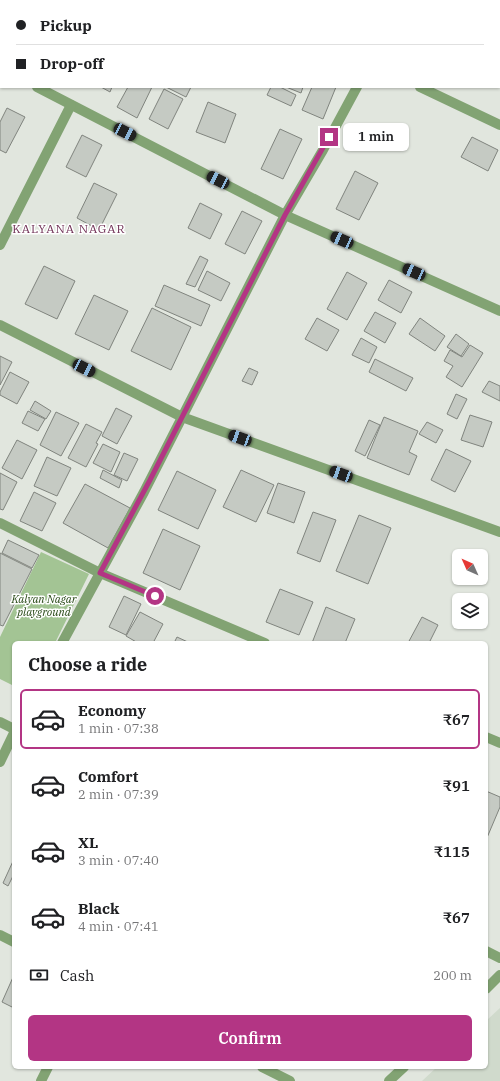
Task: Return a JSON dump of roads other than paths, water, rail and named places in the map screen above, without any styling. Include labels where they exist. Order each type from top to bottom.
[{"type":"street","points":[[39,88],[285,215],[500,311]]},
{"type":"street","points":[[63,641],[144,492],[285,215],[356,88]]},
{"type":"street","points":[[422,88],[500,126]]},
{"type":"street","points":[[0,245],[71,104]]},
{"type":"street","points":[[0,325],[182,417],[500,532]]},
{"type":"street","points":[[0,523],[100,573],[261,641]]},
{"type":"street","points":[[0,722],[12,728]]},
{"type":"street","points":[[0,762],[12,737]]},
{"type":"street","points":[[488,738],[500,743]]},
{"type":"street","points":[[0,934],[12,941]]},
{"type":"street","points":[[488,952],[500,958]]},
{"type":"street","points":[[488,986],[500,974]]},
{"type":"street","points":[[41,1081],[47,1069]]},
{"type":"street","points":[[266,1069],[290,1081]]},
{"type":"street","points":[[389,1081],[402,1069]]},
{"type":"district","name":"KALYANA NAGAR","points":[[69,229]]},
{"type":"park label","name":"Kalyan Nagar playground","points":[[44,605]]}]
